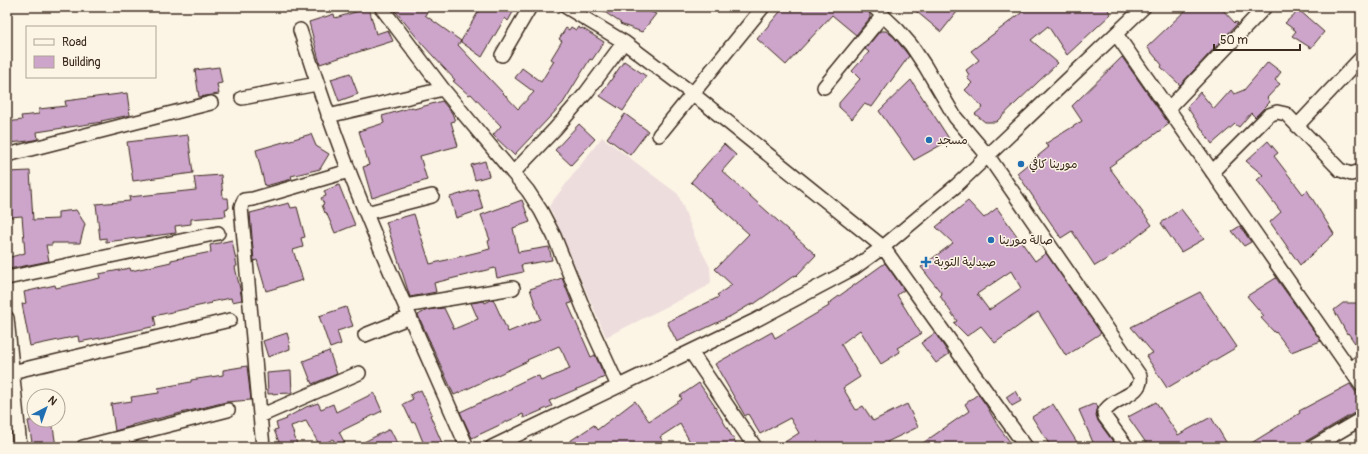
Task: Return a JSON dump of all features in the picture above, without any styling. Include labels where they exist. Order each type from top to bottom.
[{"type":"street","points":[[381,7],[443,89],[528,191],[554,236],[591,327],[618,386]]},
{"type":"street","points":[[502,55],[530,7]]},
{"type":"street","points":[[566,7],[624,42],[692,94],[883,247],[1026,447]]},
{"type":"street","points":[[659,135],[762,7]]},
{"type":"street","points":[[492,447],[756,320],[854,268],[883,247],[951,190],[1144,7]]},
{"type":"street","points":[[1168,109],[1265,7]]},
{"type":"street","points":[[824,87],[879,11],[911,45],[955,117],[988,156],[1140,376],[1141,381],[1138,388],[1109,406],[1104,413],[1105,417],[1128,447]]},
{"type":"street","points":[[300,30],[328,116],[349,171],[407,312],[467,447]]},
{"type":"street","points":[[1116,34],[1361,385]]},
{"type":"street","points":[[513,173],[555,129],[586,93],[624,42]]},
{"type":"street","points":[[1298,126],[1361,58]]},
{"type":"street","points":[[242,98],[317,84]]},
{"type":"street","points":[[328,116],[443,89]]},
{"type":"street","points":[[7,155],[211,103]]},
{"type":"street","points":[[1212,172],[1273,113],[1282,112],[1286,114],[1340,170],[1351,174],[1361,171]]},
{"type":"street","points":[[263,447],[241,207],[244,200],[253,199],[349,171]]},
{"type":"street","points":[[366,213],[432,196]]},
{"type":"street","points":[[7,278],[218,233]]},
{"type":"street","points":[[365,335],[407,312],[513,288]]},
{"type":"street","points":[[7,318],[20,447]]},
{"type":"street","points":[[12,372],[230,320]]},
{"type":"street","points":[[691,352],[755,447]]},
{"type":"street","points":[[1350,370],[1361,361]]},
{"type":"street","points":[[260,416],[359,373]]},
{"type":"street","points":[[83,447],[228,410]]},
{"type":"street","points":[[1313,447],[1361,419]]},
{"type":"shaded area","points":[[602,137],[678,194],[697,242],[710,267],[711,282],[706,287],[606,337],[549,206]]},
{"type":"building","points":[[392,7],[431,7],[425,15],[461,41],[458,45],[518,109],[534,92],[515,78],[522,68],[541,82],[554,61],[551,59],[562,41],[559,39],[566,28],[569,30],[571,27],[576,30],[578,27],[581,29],[582,28],[604,42],[592,60],[590,59],[563,103],[514,155],[493,135],[501,126],[471,94],[469,95],[453,81],[455,80],[423,45]]},
{"type":"building","points":[[481,7],[516,7],[508,21],[505,18],[482,57],[461,41]]},
{"type":"building","points":[[597,7],[640,7],[656,14],[642,32],[620,24],[621,23]]},
{"type":"building","points":[[784,7],[866,7],[870,14],[870,18],[856,35],[832,15],[786,65],[757,39]]},
{"type":"building","points":[[911,7],[961,7],[941,32]]},
{"type":"building","points":[[1029,7],[1106,7],[1111,14],[1067,55],[1048,26],[1031,40],[1058,63],[996,122],[985,122],[975,114],[983,107],[965,90],[972,83],[967,78],[969,75],[966,70],[979,60],[971,51]]},
{"type":"building","points":[[1189,7],[1220,7],[1235,23],[1238,23],[1180,85],[1161,67],[1162,65],[1147,47]]},
{"type":"building","points":[[369,8],[376,34],[388,30],[393,41],[320,64],[309,22],[334,14],[335,18]]},
{"type":"building","points":[[1299,10],[1324,32],[1311,48],[1292,36],[1296,31],[1285,23]]},
{"type":"building","points":[[880,31],[886,31],[894,37],[909,56],[872,107],[864,104],[852,119],[839,107],[839,103],[860,79],[852,71],[869,52],[865,49]]},
{"type":"building","points":[[1122,57],[1169,124],[1109,167],[1152,225],[1115,254],[1095,266],[1072,231],[1061,238],[1017,173],[1049,147],[1045,144],[1082,121],[1072,106]]},
{"type":"building","points":[[624,61],[646,76],[623,111],[600,96]]},
{"type":"building","points":[[1268,62],[1281,72],[1275,80],[1280,84],[1267,98],[1270,102],[1255,117],[1251,113],[1239,127],[1235,124],[1212,144],[1187,107],[1200,92],[1214,109],[1231,90],[1234,94],[1244,90]]},
{"type":"building","points":[[219,67],[222,83],[217,84],[219,94],[199,97],[195,70]]},
{"type":"building","points":[[350,73],[358,94],[339,101],[331,79]]},
{"type":"building","points":[[911,80],[950,140],[914,160],[879,111]]},
{"type":"building","points":[[127,93],[130,115],[101,121],[102,122],[37,132],[38,139],[9,143],[7,122],[22,120],[21,116],[39,114],[39,109],[66,106],[65,101]]},
{"type":"building","points":[[442,101],[452,113],[455,121],[451,122],[458,146],[420,156],[427,180],[372,198],[363,167],[369,165],[359,131],[384,123],[382,116],[413,107],[414,109]]},
{"type":"building","points":[[625,114],[648,131],[630,155],[607,138]]},
{"type":"building","points":[[579,124],[595,139],[571,165],[555,150]]},
{"type":"building","points":[[311,134],[316,146],[329,154],[320,169],[291,176],[292,179],[265,186],[256,150]]},
{"type":"building","points":[[188,135],[193,173],[133,181],[127,142]]},
{"type":"building","points":[[1268,141],[1278,153],[1274,156],[1303,194],[1307,190],[1334,234],[1300,265],[1270,222],[1281,212],[1257,180],[1263,175],[1246,161]]},
{"type":"building","points":[[724,144],[736,155],[722,171],[816,255],[796,276],[795,275],[754,304],[753,303],[731,316],[677,342],[667,322],[719,297],[717,295],[732,285],[715,269],[749,234],[691,182]]},
{"type":"building","points":[[485,161],[489,176],[475,180],[471,165]]},
{"type":"building","points":[[30,171],[33,220],[58,219],[58,212],[76,210],[85,224],[80,243],[52,243],[52,245],[46,245],[49,261],[9,269],[7,258],[25,253],[22,216],[10,217],[8,172]]},
{"type":"building","points":[[221,175],[223,198],[228,198],[229,208],[225,209],[226,216],[191,219],[191,224],[175,226],[176,233],[106,242],[106,238],[100,239],[96,204],[130,201],[129,197],[196,190],[194,177]]},
{"type":"building","points":[[339,185],[355,225],[335,233],[326,212],[325,213],[322,205],[324,204],[321,198],[326,196],[324,191]]},
{"type":"building","points":[[477,189],[483,209],[456,218],[450,197]]},
{"type":"building","points":[[522,200],[530,222],[513,228],[518,252],[549,247],[552,260],[521,265],[523,272],[497,278],[495,268],[434,283],[436,292],[410,297],[386,222],[414,214],[430,264],[490,249],[488,241],[490,240],[481,215]]},
{"type":"building","points":[[968,201],[984,218],[997,208],[1035,261],[1046,253],[1101,333],[1066,356],[1038,312],[995,343],[981,326],[967,336],[954,323],[957,321],[940,296],[942,294],[921,267],[953,243],[936,227]],"holes":[[[1011,271],[1021,288],[989,310],[977,294]]]},
{"type":"building","points":[[289,203],[291,208],[297,207],[305,237],[301,238],[303,247],[293,250],[303,280],[266,291],[257,260],[254,261],[250,213]]},
{"type":"building","points":[[1181,209],[1204,239],[1181,252],[1161,223]]},
{"type":"building","points":[[1240,226],[1251,242],[1244,246],[1232,231]]},
{"type":"building","points":[[232,240],[237,266],[235,267],[242,300],[232,302],[231,298],[154,316],[156,326],[106,337],[79,342],[78,336],[30,346],[22,304],[26,303],[24,292],[55,285],[56,288],[100,278],[99,274],[130,268],[131,271],[171,262],[171,260],[211,252],[210,245]]},
{"type":"building","points":[[885,263],[904,290],[897,295],[921,334],[897,348],[900,352],[881,364],[860,330],[841,344],[860,377],[843,388],[856,410],[863,406],[873,421],[907,404],[918,427],[887,442],[890,447],[777,447],[799,433],[790,418],[760,434],[748,414],[745,416],[715,364],[772,332],[775,338],[829,306],[828,304]]},
{"type":"building","points":[[562,278],[572,303],[568,304],[591,357],[595,355],[605,377],[549,401],[552,406],[524,418],[523,414],[472,438],[460,412],[534,376],[539,376],[541,381],[570,369],[563,353],[559,346],[454,395],[418,315],[427,310],[444,308],[454,329],[478,319],[471,303],[484,301],[485,303],[493,299],[508,332],[540,319],[530,289]]},
{"type":"building","points":[[1276,278],[1321,341],[1291,352],[1276,332],[1275,333],[1261,318],[1264,316],[1247,296]]},
{"type":"building","points":[[1200,292],[1237,347],[1167,388],[1146,356],[1153,353],[1131,327]]},
{"type":"building","points":[[1343,303],[1361,303],[1361,352],[1348,333],[1347,334],[1334,310]]},
{"type":"building","points":[[346,307],[353,326],[337,331],[341,344],[330,348],[319,316]]},
{"type":"building","points":[[287,333],[290,349],[268,357],[263,341]]},
{"type":"building","points":[[935,333],[949,354],[936,363],[921,343]]},
{"type":"building","points":[[329,351],[337,374],[312,384],[303,361]]},
{"type":"building","points":[[247,366],[251,400],[226,402],[132,425],[115,431],[111,404],[132,401],[131,397],[159,393],[158,388],[191,382],[191,380],[223,375],[223,370]]},
{"type":"building","points":[[291,371],[292,393],[268,394],[267,373]]},
{"type":"building","points":[[699,383],[714,405],[738,447],[693,447],[680,424],[660,437],[667,447],[561,447],[594,425],[597,430],[635,401],[649,421],[682,399],[680,396]]},
{"type":"building","points":[[1350,384],[1361,400],[1361,409],[1296,447],[1245,447],[1300,413],[1299,411]]},
{"type":"building","points":[[421,390],[432,414],[430,415],[442,443],[432,447],[425,447],[415,422],[412,423],[403,404],[413,399],[410,395]]},
{"type":"building","points":[[1015,391],[1021,401],[1012,406],[1006,397]]},
{"type":"building","points":[[374,393],[382,411],[339,432],[347,447],[337,447],[333,439],[320,446],[306,421],[291,426],[298,447],[281,447],[274,430],[278,429],[276,423],[287,419],[286,418],[306,407],[318,403],[321,409],[333,404],[336,412]]},
{"type":"building","points":[[978,394],[998,426],[1014,447],[917,447],[969,411],[965,404]]},
{"type":"building","points":[[1156,402],[1178,435],[1211,417],[1229,447],[1149,447],[1128,417]]},
{"type":"building","points":[[1096,403],[1098,408],[1096,415],[1098,421],[1117,447],[1095,447],[1079,410]]},
{"type":"building","points":[[1053,404],[1080,447],[1051,447],[1032,417]]},
{"type":"building","points":[[29,428],[53,428],[56,447],[33,447]]},
{"type":"building","points":[[390,429],[399,447],[354,447]]},
{"type":"place","name":"مسجد","points":[[929,140]]},
{"type":"place","name":"مورينا كافي","points":[[1021,164]]},
{"type":"place","name":"صالة مورينا","points":[[991,240]]},
{"type":"place","name":"صيدلية التوبة","points":[[926,262]]}]
